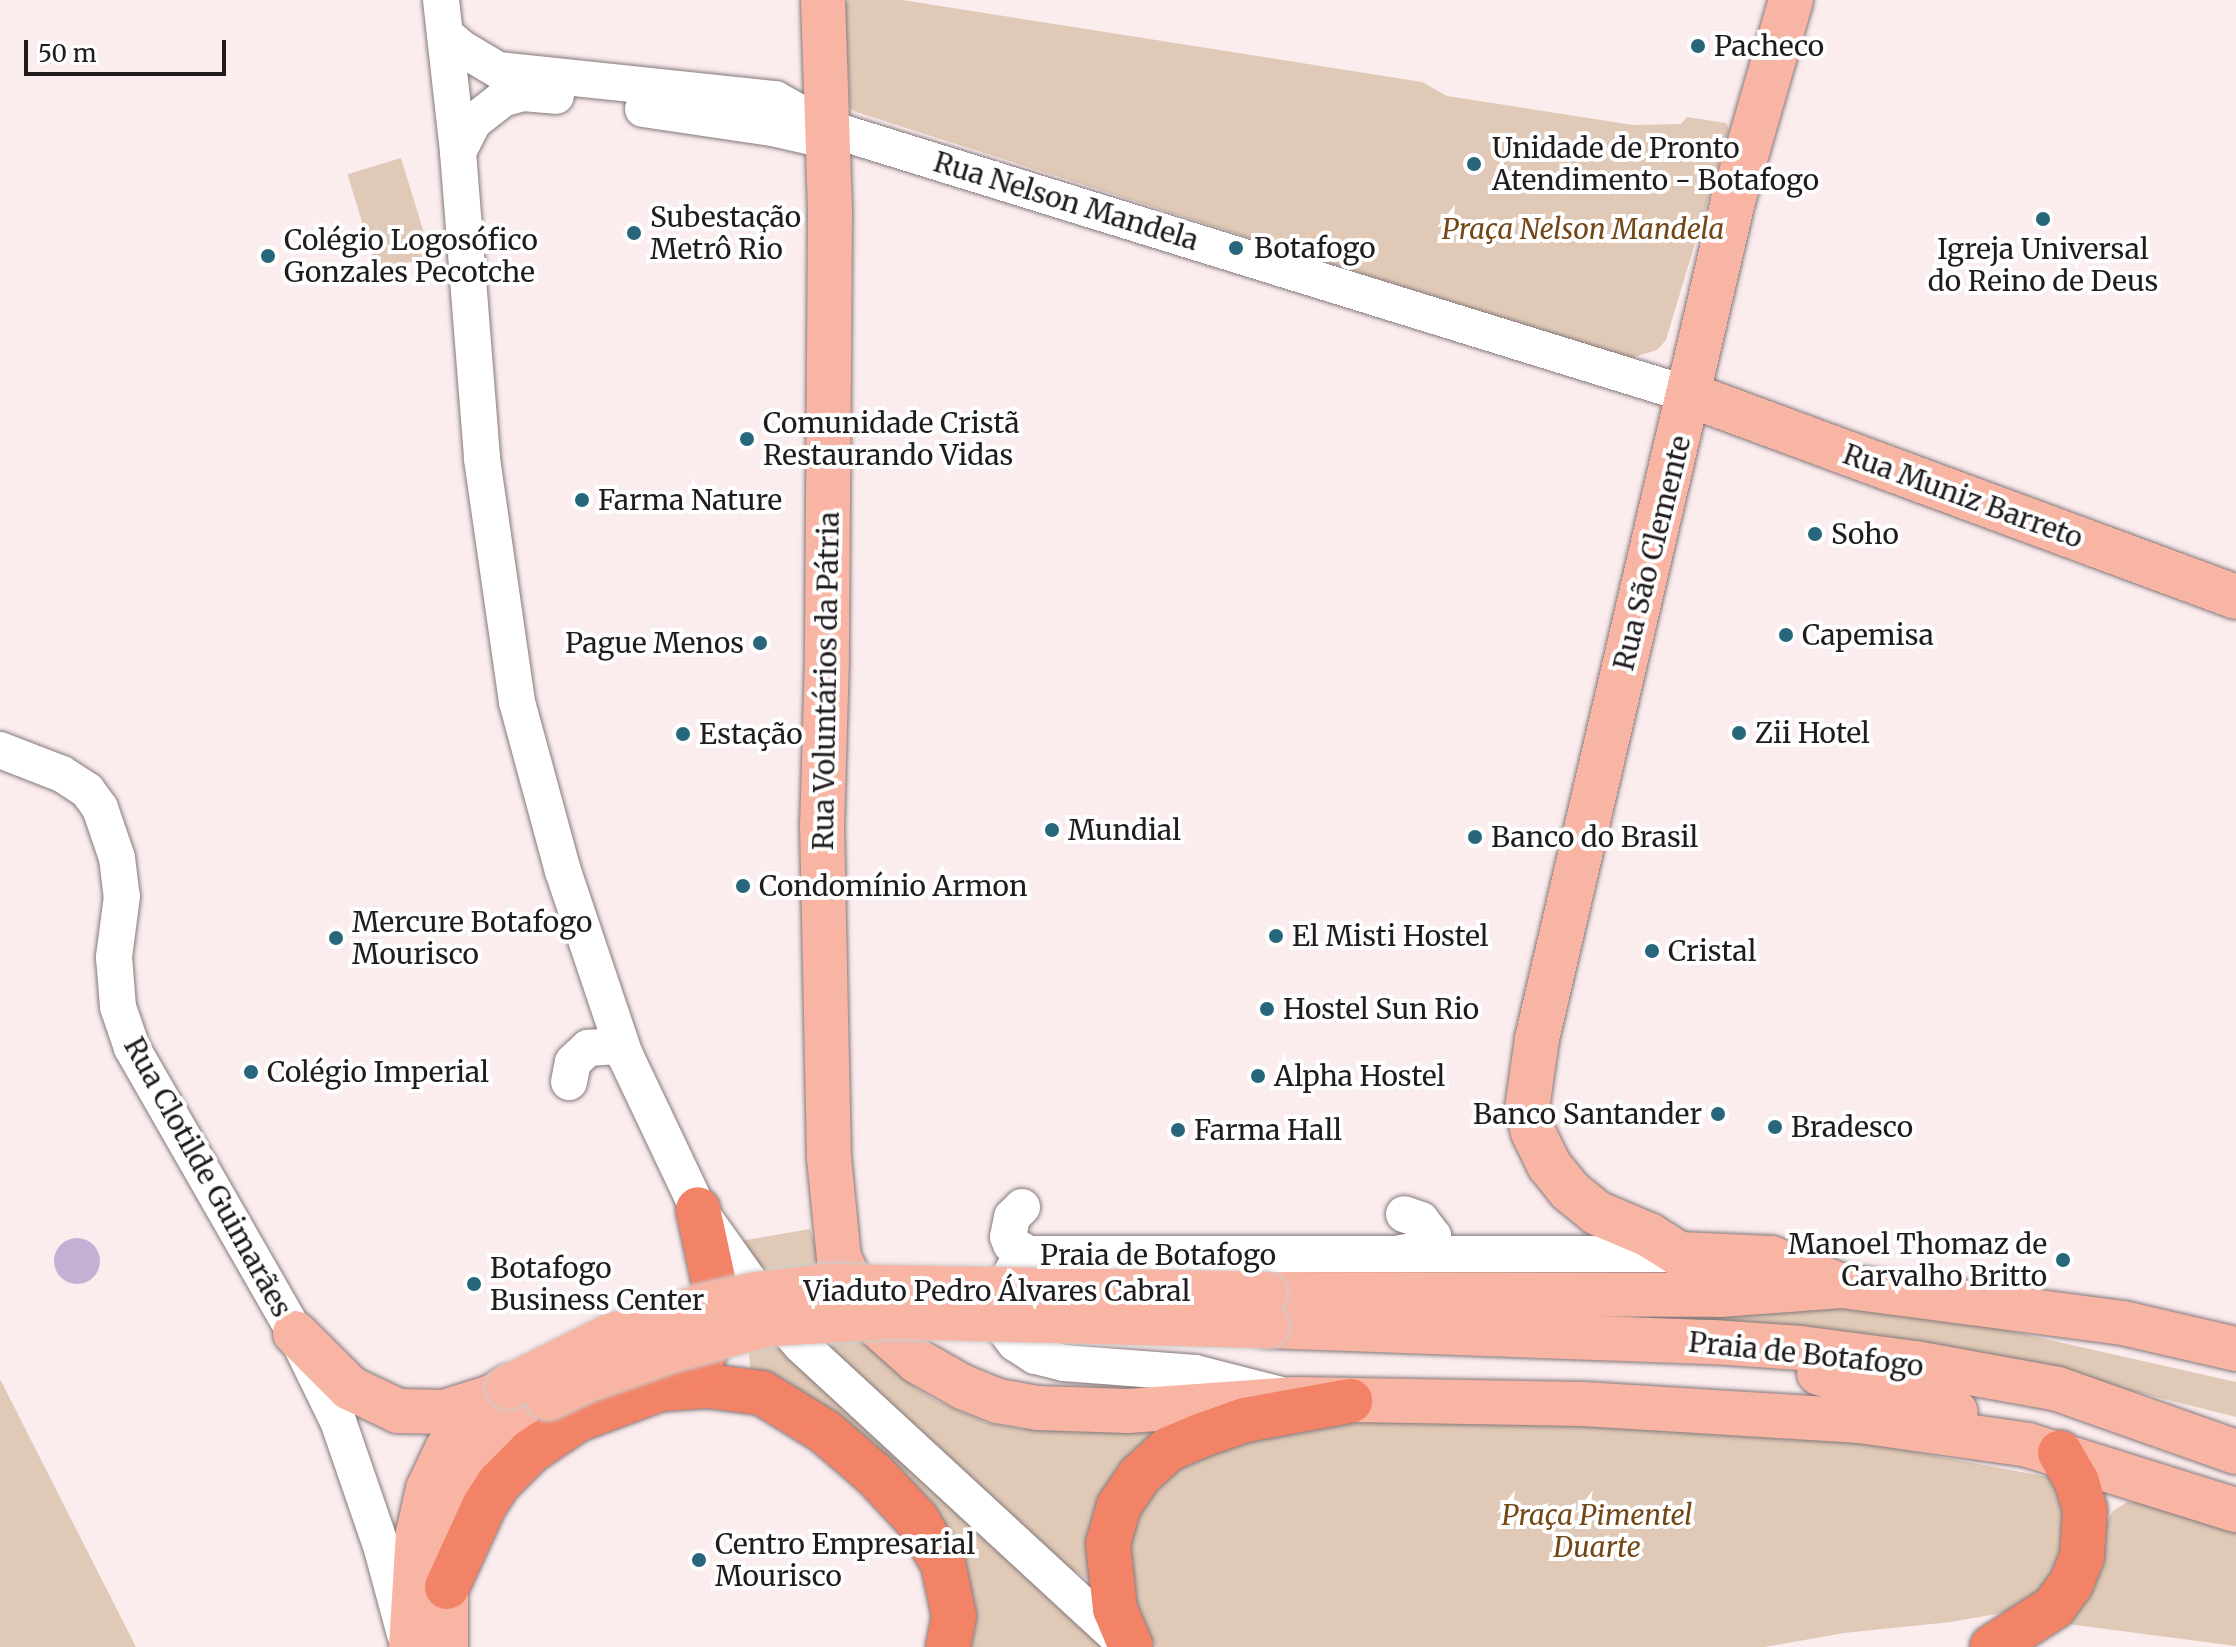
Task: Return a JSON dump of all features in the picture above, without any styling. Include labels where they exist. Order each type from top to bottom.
[{"type":"highway","points":[[447,1587],[484,1506],[499,1483],[531,1451],[577,1420],[660,1389],[697,1364],[720,1320],[717,1292],[698,1209]]},
{"type":"highway","points":[[801,1345],[770,1331],[757,1331],[746,1337],[738,1349],[737,1366],[744,1378],[762,1393],[824,1431],[874,1474],[917,1520],[937,1552],[951,1590],[954,1616],[948,1647]]},
{"type":"highway","points":[[660,1389],[708,1386],[762,1393]]},
{"type":"highway","points":[[1129,1647],[1115,1609],[1108,1544],[1119,1506],[1140,1475],[1169,1449],[1202,1435],[1245,1420],[1350,1401]]},
{"type":"highway","points":[[1992,1647],[2054,1607],[2071,1584],[2082,1557],[2085,1510],[2077,1482],[2044,1449]]},
{"type":"main road","name":"Rua Voluntários da Pátria","points":[[823,0],[828,134],[829,513],[822,824],[833,1218]]},
{"type":"main road","name":"Rua São Clemente","points":[[1527,1108],[1537,1039],[1734,197],[1791,0]]},
{"type":"main road","name":"Rua Muniz Barreto","points":[[1690,395],[2236,597]]},
{"type":"main road","name":"Praia de Botafogo","points":[[1527,1108],[1542,1153],[1583,1203],[1679,1254],[1771,1258],[1842,1286]]},
{"type":"main road","name":"Praia de Botafogo","points":[[833,1218],[843,1269],[878,1326],[917,1361],[983,1396],[1037,1408],[1128,1411],[1296,1399],[1703,1409],[1860,1421],[2044,1449],[2236,1510]]},
{"type":"main road","name":"Viaduto Pedro Álvares Cabral","points":[[509,1397],[608,1337],[681,1313],[756,1294],[811,1287],[879,1284],[1266,1310]]},
{"type":"main road","name":"Praia de Botafogo","points":[[1266,1310],[1720,1295],[1842,1286],[2123,1323],[2236,1349]]},
{"type":"main road","name":"Praia de Botafogo","points":[[1266,1310],[1713,1342],[1901,1361],[2058,1389],[2236,1452]]},
{"type":"main road","points":[[295,1333],[350,1388],[398,1411],[444,1412],[509,1397]]},
{"type":"main road","points":[[1713,1342],[1979,1419],[2044,1449]]},
{"type":"main road","points":[[446,1647],[449,1530],[461,1488],[492,1439],[509,1397]]},
{"type":"main road","points":[[410,1647],[418,1533],[428,1489],[447,1449],[509,1397]]},
{"type":"street","name":"Rua Nelson Mandela","points":[[443,17],[461,48],[498,70],[775,99],[828,134]]},
{"type":"street","points":[[443,17],[458,152],[482,459],[517,702],[563,871],[625,1055],[698,1209],[764,1302],[801,1345],[1129,1647]]},
{"type":"street","name":"Rua Nelson Mandela","points":[[458,152],[463,136],[483,112],[502,99],[523,93],[828,134],[1690,395]]},
{"type":"street","name":"Rua Clotilde Guimarães","points":[[0,750],[62,774],[87,790],[100,808],[117,858],[122,896],[115,969],[118,1007],[132,1048],[295,1333],[348,1448],[382,1549],[410,1647]]},
{"type":"street","points":[[569,1082],[573,1062],[588,1048],[607,1044],[617,1046],[625,1055]]},
{"type":"street","points":[[1022,1207],[1012,1217],[1008,1237],[1011,1244],[1029,1254]]},
{"type":"street","points":[[1398,1254],[1424,1249],[1433,1236],[1421,1220],[1404,1214]]},
{"type":"street","name":"Praia de Botafogo","points":[[1296,1399],[1195,1373],[1064,1363],[1035,1356],[1010,1338],[1003,1318],[1008,1280],[1019,1259],[1029,1254],[1679,1254]]},
{"type":"green space","name":"Praça Nelson Mandela","points":[[849,0],[902,0],[1422,82],[1447,96],[1633,125],[1681,124],[1687,117],[1726,123],[1729,130],[1666,340],[1657,350],[1628,359],[856,112],[850,108],[845,6]]},
{"type":"green space","points":[[401,158],[431,256],[377,272],[347,174]]},
{"type":"green space","points":[[810,1229],[822,1264],[868,1346],[913,1386],[939,1402],[987,1423],[1019,1429],[1178,1425],[1091,1581],[1050,1556],[903,1419],[789,1307],[741,1241]]},
{"type":"green space","points":[[1782,1297],[1888,1310],[2006,1330],[2236,1382],[2236,1417],[2100,1383],[1616,1321],[1527,1304]]},
{"type":"green space","points":[[769,1336],[1104,1647],[966,1647],[966,1597],[750,1369],[749,1349]]},
{"type":"green space","points":[[0,1379],[136,1647],[0,1647]]},
{"type":"green space","name":"Praça Pimentel Duarte","points":[[1621,1416],[1866,1443],[2053,1478],[2067,1490],[2063,1550],[2047,1586],[2013,1611],[1951,1622],[1844,1633],[1765,1647],[1157,1647],[1137,1618],[1122,1554],[1151,1482],[1277,1422]]},
{"type":"green space","points":[[2127,1502],[2137,1502],[2236,1531],[2236,1646],[2060,1623],[2097,1563],[2107,1521],[2113,1511]]},
{"type":"shaded area","points":[[77,1238],[93,1245],[100,1261],[93,1277],[77,1284],[61,1277],[54,1261],[61,1245]]},
{"type":"place","name":"Pacheco","points":[[1698,46]]},
{"type":"place","name":"Unidade de Pronto Atendimento - Botafogo","points":[[1474,164]]},
{"type":"place","name":"Igreja Universal do Reino de Deus","points":[[2043,219]]},
{"type":"place","name":"Subestação Metrô Rio","points":[[634,233]]},
{"type":"place","name":"Botafogo","points":[[1236,248]]},
{"type":"place","name":"Colégio Logosófico Gonzales Pecotche","points":[[268,256]]},
{"type":"place","name":"Comunidade Cristã Restaurando Vidas","points":[[747,439]]},
{"type":"place","name":"Farma Nature","points":[[582,500]]},
{"type":"place","name":"Soho","points":[[1815,534]]},
{"type":"place","name":"Capemisa","points":[[1786,635]]},
{"type":"place","name":"Pague Menos","points":[[760,643]]},
{"type":"place","name":"Zii Hotel","points":[[1739,733]]},
{"type":"place","name":"Estação","points":[[683,734]]},
{"type":"place","name":"Mundial","points":[[1052,830]]},
{"type":"place","name":"Banco do Brasil","points":[[1475,837]]},
{"type":"place","name":"Condomínio Armon","points":[[743,886]]},
{"type":"place","name":"El Misti Hostel","points":[[1276,936]]},
{"type":"place","name":"Mercure Botafogo Mourisco","points":[[336,938]]},
{"type":"place","name":"Cristal","points":[[1652,951]]},
{"type":"place","name":"Hostel Sun Rio","points":[[1267,1009]]},
{"type":"place","name":"Colégio Imperial","points":[[251,1072]]},
{"type":"place","name":"Alpha Hostel","points":[[1258,1076]]},
{"type":"place","name":"Banco Santander","points":[[1718,1114]]},
{"type":"place","name":"Bradesco","points":[[1775,1127]]},
{"type":"place","name":"Farma Hall","points":[[1178,1130]]},
{"type":"place","name":"Manoel Thomaz de Carvalho Britto","points":[[2063,1260]]},
{"type":"place","name":"Botafogo Business Center","points":[[474,1284]]},
{"type":"place","name":"Centro Empresarial Mourisco","points":[[699,1560]]}]
